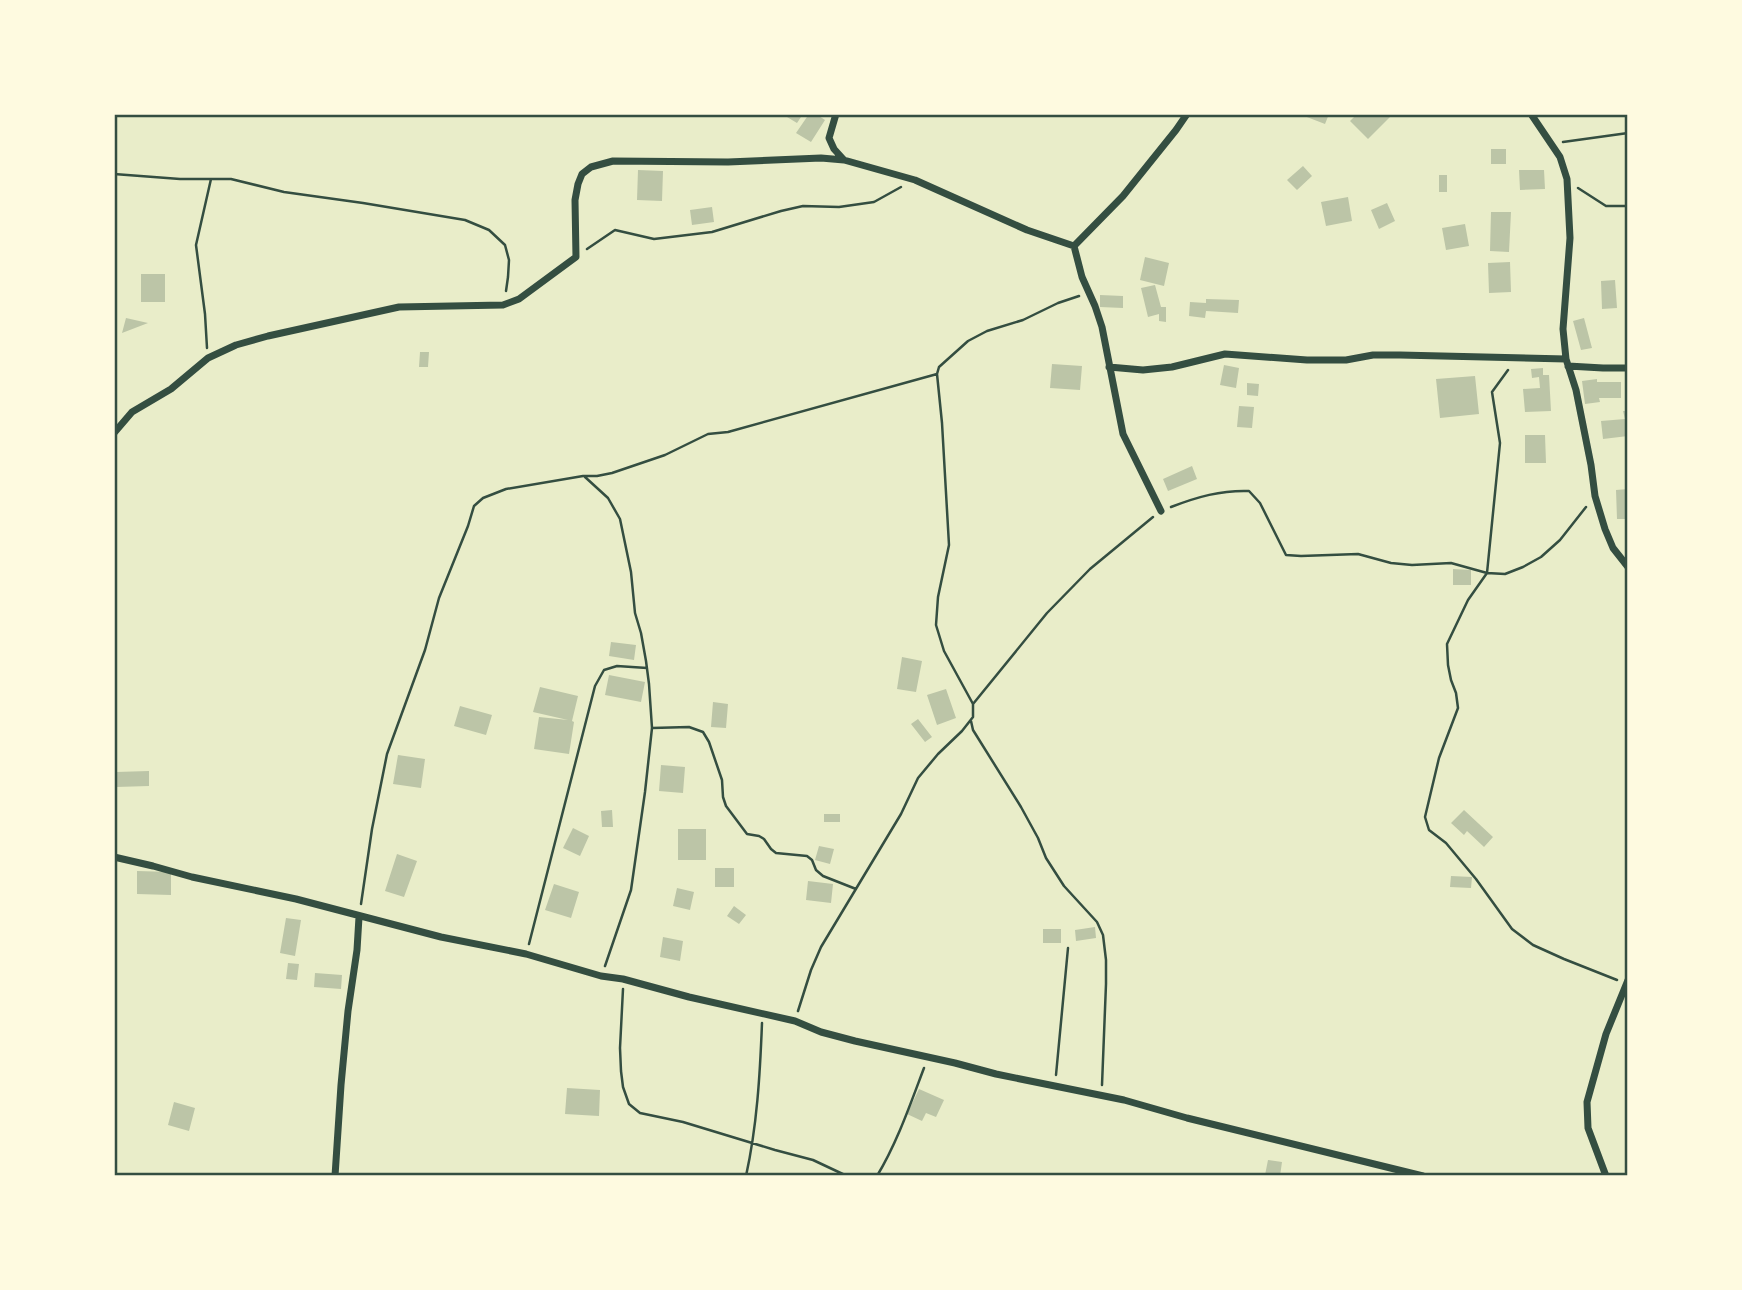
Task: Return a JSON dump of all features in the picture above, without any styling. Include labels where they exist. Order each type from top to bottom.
[{"type":"street","points":[[836,114],[829,138],[844,160]]},
{"type":"street","points":[[1074,246],[1123,196],[1187,114]]},
{"type":"street","points":[[1531,114],[1560,157],[1566,179],[1570,238],[1563,329],[1567,362],[1578,401],[1595,496],[1613,548],[1628,567]]},
{"type":"street","points":[[114,433],[132,412],[171,389],[208,358],[236,345],[399,307],[503,305],[519,299],[576,257],[575,200],[578,184],[582,174],[591,167],[613,161],[844,160],[915,180],[1027,230],[1074,246]]},
{"type":"street","points":[[1074,246],[1082,277],[1102,327],[1123,434],[1161,511]]},
{"type":"street","points":[[1109,368],[1172,368],[1225,354],[1307,360],[1346,360],[1373,355],[1518,357],[1603,368],[1628,368]]},
{"type":"street","points":[[114,857],[191,877],[296,899],[441,937],[526,954],[601,976],[623,978],[689,997],[795,1021],[821,1032],[928,1059],[1102,1096],[1423,1176]]},
{"type":"street","points":[[335,1176],[341,1085],[348,1011],[358,950],[359,917]]},
{"type":"street","points":[[1606,1176],[1588,1128],[1587,1102],[1606,1034],[1627,982]]},
{"type":"path","points":[[1552,144],[1628,133]]},
{"type":"path","points":[[114,174],[180,179],[231,179],[284,192],[465,220],[489,230],[505,245],[509,260],[509,277],[503,305]]},
{"type":"path","points":[[208,358],[196,245],[211,179]]},
{"type":"path","points":[[1566,179],[1606,206],[1628,206]]},
{"type":"path","points":[[576,257],[615,230],[654,239],[712,232],[792,208],[839,208],[874,202],[915,180]]},
{"type":"path","points":[[795,1021],[821,947],[901,814],[918,778],[973,717],[973,704],[944,651],[936,625],[938,597],[949,545],[937,374],[939,367],[968,341],[986,331],[1023,320],[1089,292]]},
{"type":"path","points":[[1518,357],[1492,392],[1500,443],[1487,573],[1468,600],[1447,644],[1448,665],[1458,708],[1439,758],[1426,817],[1429,830],[1446,843],[1476,879],[1511,929],[1543,950],[1627,982]]},
{"type":"path","points":[[359,917],[387,754],[425,650],[439,598],[474,506],[483,498],[506,489],[597,476],[637,466],[708,433],[728,432],[937,374]]},
{"type":"path","points":[[583,476],[608,498],[620,519],[647,668],[652,728],[631,890],[601,976]]},
{"type":"path","points":[[973,704],[1047,613],[1082,578],[1161,511],[1196,497],[1228,491],[1249,491],[1260,503],[1286,555],[1357,554],[1391,563],[1451,563],[1487,573],[1505,574],[1524,567],[1560,540],[1595,496]]},
{"type":"path","points":[[526,954],[594,686],[604,670],[617,666],[647,668]]},
{"type":"path","points":[[971,720],[973,730],[1021,807],[1046,858],[1064,886],[1097,922],[1103,935],[1105,984],[1102,1096]]},
{"type":"path","points":[[652,728],[689,727],[703,732],[722,780],[726,806],[747,834],[764,839],[776,853],[807,856],[823,876],[857,889]]},
{"type":"path","points":[[1056,1086],[1068,948]]},
{"type":"path","points":[[623,978],[621,1071],[629,1104],[640,1113],[683,1122],[813,1160],[847,1176]]},
{"type":"path","points":[[746,1176],[753,1144],[761,1073],[763,1015]]},
{"type":"path","points":[[877,1176],[903,1123],[928,1059]]},
{"type":"building","points":[[782,114],[803,114],[797,123]]},
{"type":"building","points":[[809,114],[816,114],[825,120],[811,142],[796,133]]},
{"type":"building","points":[[1299,114],[1329,114],[1325,124]]},
{"type":"building","points":[[1357,114],[1391,116],[1368,139],[1350,121]]},
{"type":"building","points":[[1491,149],[1506,149],[1506,164],[1491,164]]},
{"type":"building","points":[[1303,166],[1312,176],[1297,190],[1287,180]]},
{"type":"building","points":[[638,170],[663,171],[662,201],[637,200]]},
{"type":"building","points":[[1519,170],[1544,170],[1545,189],[1520,190]]},
{"type":"building","points":[[1439,175],[1447,175],[1447,192],[1439,192]]},
{"type":"building","points":[[1348,197],[1352,221],[1326,226],[1321,202]]},
{"type":"building","points":[[1387,203],[1395,221],[1379,229],[1371,210]]},
{"type":"building","points":[[712,207],[714,222],[692,225],[690,210]]},
{"type":"building","points":[[1491,212],[1511,212],[1509,252],[1490,251]]},
{"type":"building","points":[[1465,224],[1469,246],[1446,250],[1442,228]]},
{"type":"building","points":[[1145,257],[1169,263],[1164,286],[1140,280]]},
{"type":"building","points":[[1510,262],[1511,292],[1489,293],[1488,263]]},
{"type":"building","points":[[141,274],[165,274],[165,302],[141,302]]},
{"type":"building","points":[[1615,280],[1617,308],[1602,309],[1601,281]]},
{"type":"building","points":[[1155,285],[1161,307],[1166,307],[1166,322],[1159,321],[1159,314],[1148,317],[1141,288]]},
{"type":"building","points":[[1100,295],[1123,296],[1123,308],[1100,307]]},
{"type":"building","points":[[1206,299],[1239,300],[1238,313],[1206,311],[1205,318],[1189,316],[1190,302],[1206,303]]},
{"type":"building","points":[[126,318],[148,323],[122,333]]},
{"type":"building","points":[[1584,318],[1592,348],[1581,350],[1573,321]]},
{"type":"building","points":[[420,352],[429,352],[428,367],[419,367]]},
{"type":"building","points":[[1052,364],[1082,366],[1080,390],[1050,388]]},
{"type":"building","points":[[1224,365],[1239,368],[1236,388],[1220,385]]},
{"type":"building","points":[[1543,368],[1543,375],[1549,375],[1551,411],[1525,412],[1523,389],[1540,388],[1539,377],[1532,378],[1531,369]]},
{"type":"building","points":[[1475,376],[1479,414],[1440,418],[1436,379]]},
{"type":"building","points":[[1597,379],[1597,382],[1621,382],[1621,398],[1599,398],[1600,402],[1585,404],[1582,381]]},
{"type":"building","points":[[1247,383],[1259,384],[1258,396],[1247,395]]},
{"type":"building","points":[[1239,406],[1254,407],[1252,428],[1237,427]]},
{"type":"building","points":[[1623,411],[1628,411],[1628,436],[1603,439],[1601,421],[1625,419]]},
{"type":"building","points":[[1525,435],[1545,435],[1546,463],[1525,463]]},
{"type":"building","points":[[1192,466],[1197,479],[1168,491],[1163,479]]},
{"type":"building","points":[[1628,489],[1628,519],[1617,519],[1616,490]]},
{"type":"building","points":[[1453,569],[1471,570],[1471,585],[1453,585]]},
{"type":"building","points":[[611,642],[636,645],[634,660],[609,656]]},
{"type":"building","points":[[902,657],[922,661],[916,692],[897,689]]},
{"type":"building","points":[[609,675],[645,682],[641,702],[605,695]]},
{"type":"building","points":[[540,687],[578,696],[569,754],[534,749],[539,717],[568,720],[533,712]]},
{"type":"building","points":[[946,689],[956,718],[937,725],[927,695]]},
{"type":"building","points":[[713,702],[728,704],[726,728],[711,727]]},
{"type":"building","points":[[460,706],[492,715],[486,735],[454,726]]},
{"type":"building","points":[[918,719],[932,737],[925,742],[911,724]]},
{"type":"building","points":[[398,755],[425,759],[421,788],[393,784]]},
{"type":"building","points":[[661,765],[685,767],[683,793],[659,791]]},
{"type":"building","points":[[149,771],[149,786],[116,787],[116,772]]},
{"type":"building","points":[[612,810],[613,827],[602,827],[601,811]]},
{"type":"building","points":[[1464,810],[1493,837],[1484,847],[1467,831],[1464,835],[1451,823]]},
{"type":"building","points":[[824,814],[840,814],[840,822],[824,822]]},
{"type":"building","points":[[573,828],[589,836],[580,856],[563,848]]},
{"type":"building","points":[[678,829],[706,829],[706,860],[678,860]]},
{"type":"building","points":[[819,846],[834,849],[830,864],[815,860]]},
{"type":"building","points":[[397,854],[417,861],[404,897],[385,891]]},
{"type":"building","points":[[715,868],[734,868],[734,887],[715,887]]},
{"type":"building","points":[[137,871],[171,872],[171,895],[137,894]]},
{"type":"building","points":[[1451,876],[1472,877],[1471,888],[1450,887]]},
{"type":"building","points":[[808,881],[833,884],[831,903],[806,900]]},
{"type":"building","points":[[554,884],[579,892],[571,918],[545,910]]},
{"type":"building","points":[[677,888],[694,892],[690,910],[673,906]]},
{"type":"building","points":[[734,906],[746,915],[739,924],[727,916]]},
{"type":"building","points":[[286,918],[301,920],[295,956],[280,953]]},
{"type":"building","points":[[1095,927],[1096,938],[1076,941],[1075,930]]},
{"type":"building","points":[[1043,929],[1061,929],[1061,943],[1043,943]]},
{"type":"building","points":[[663,937],[683,941],[680,961],[660,957]]},
{"type":"building","points":[[288,963],[299,964],[297,980],[286,979]]},
{"type":"building","points":[[315,973],[342,975],[341,989],[314,987]]},
{"type":"building","points":[[567,1088],[600,1090],[599,1116],[565,1114]]},
{"type":"building","points":[[919,1089],[944,1100],[936,1117],[926,1113],[922,1121],[907,1114]]},
{"type":"building","points":[[174,1102],[195,1108],[189,1131],[168,1125]]},
{"type":"building","points":[[1268,1160],[1282,1162],[1280,1176],[1265,1175]]}]
